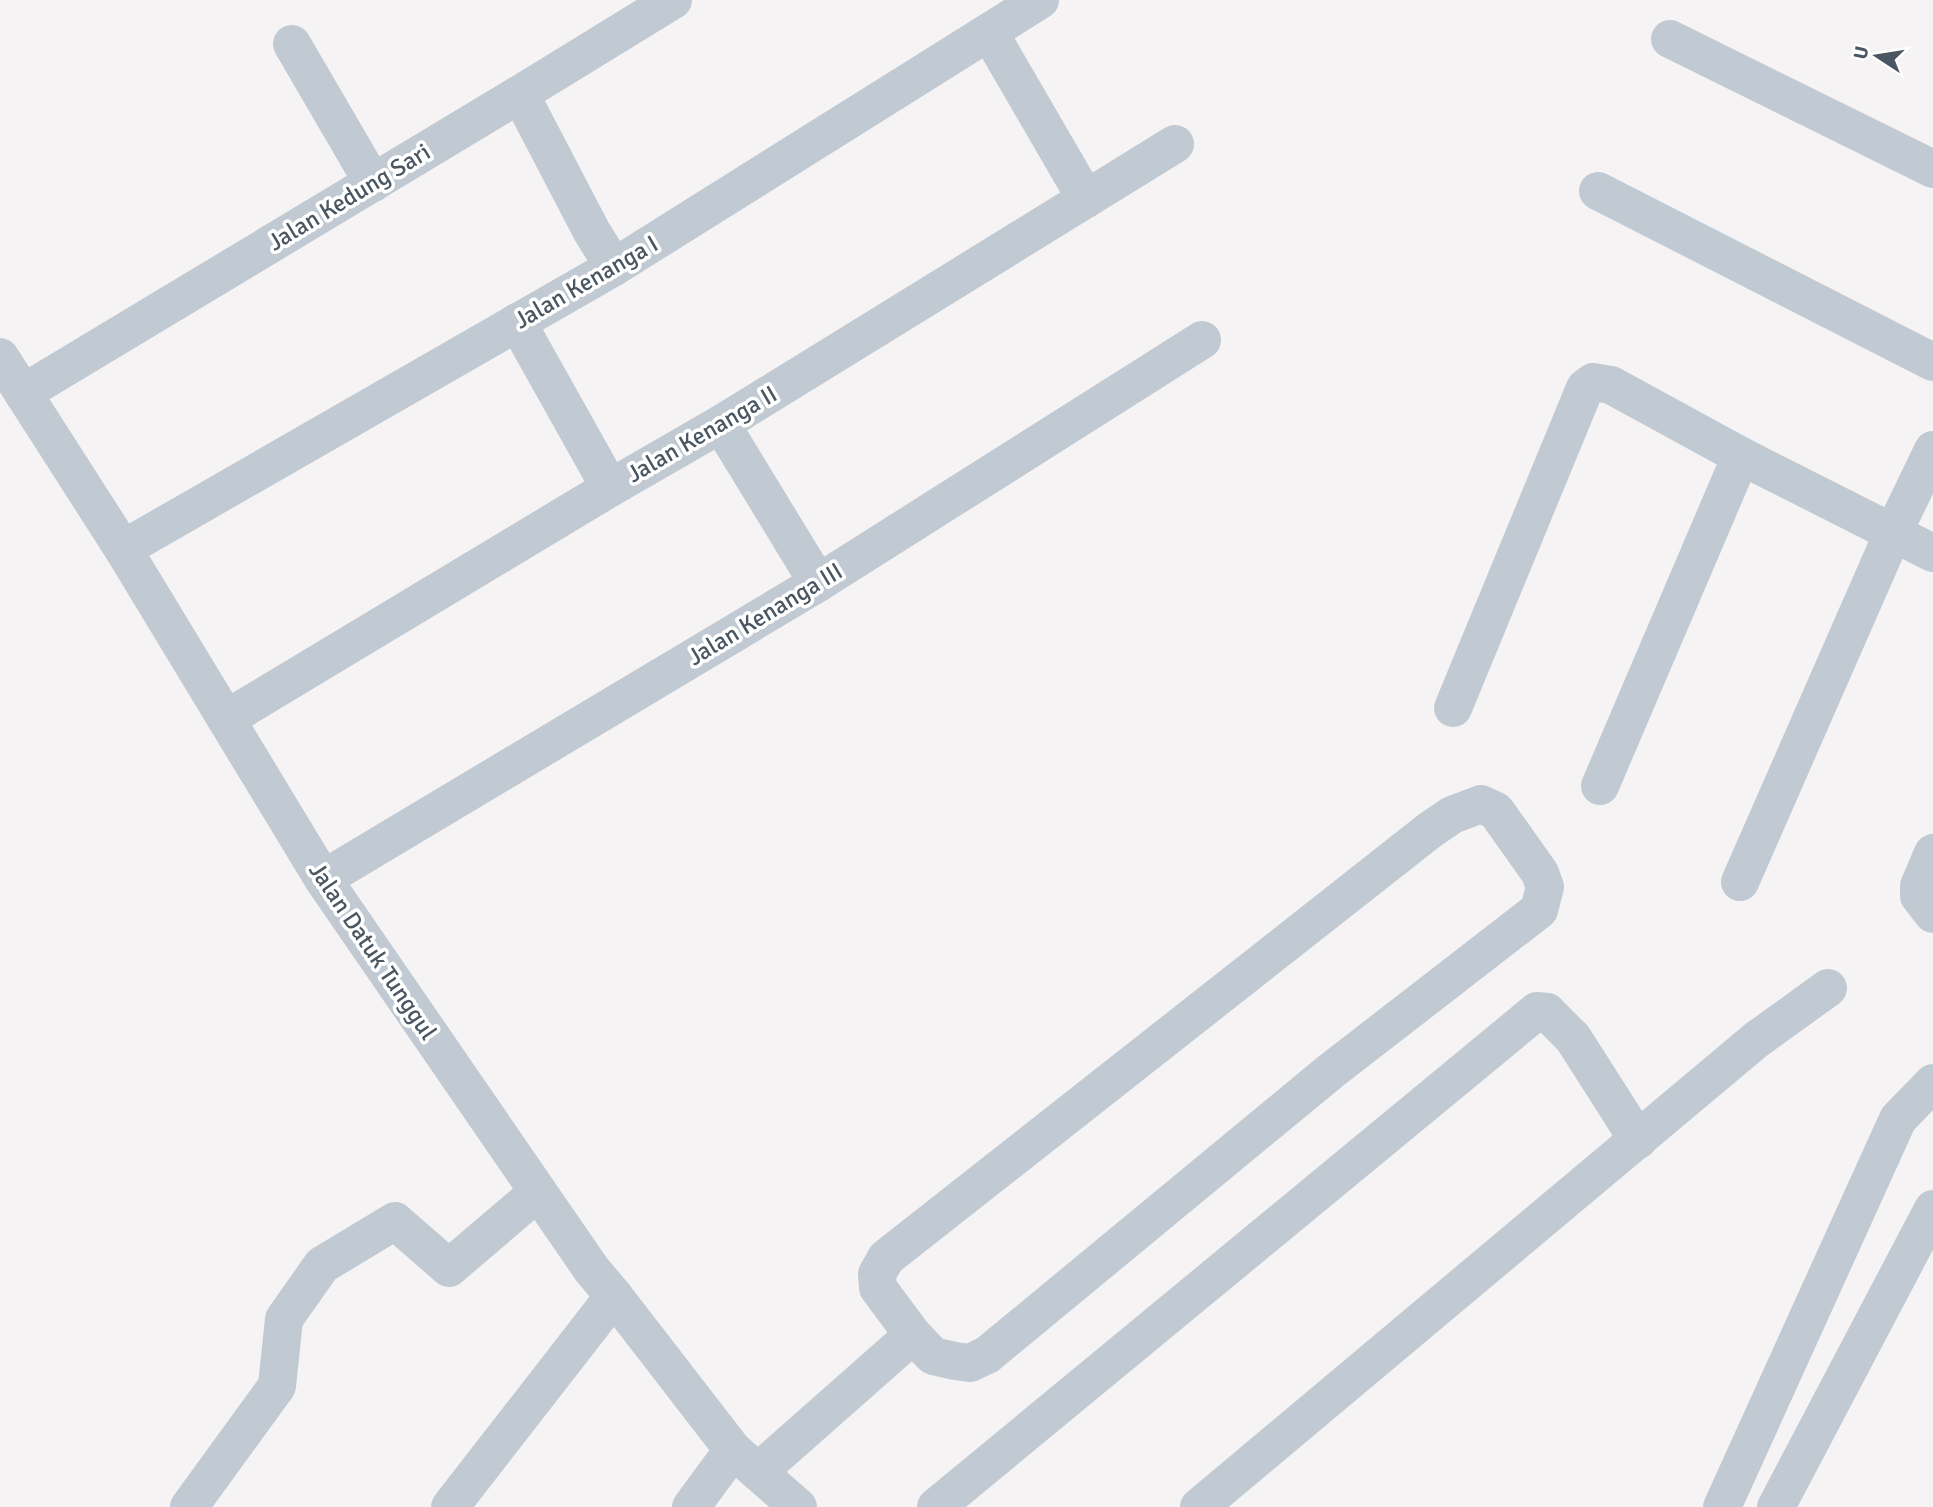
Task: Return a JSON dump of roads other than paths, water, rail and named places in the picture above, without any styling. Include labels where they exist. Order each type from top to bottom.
[{"type":"street","name":"Jalan Kedung Sari","points":[[23,393],[673,0]]},
{"type":"street","name":"Jalan Kenanga I","points":[[124,549],[614,267],[1040,0]]},
{"type":"street","points":[[989,32],[1086,199]]},
{"type":"street","points":[[1670,38],[1933,169]]},
{"type":"street","points":[[292,44],[373,183]]},
{"type":"street","points":[[520,94],[592,232],[614,267]]},
{"type":"street","name":"Jalan Kenanga II","points":[[226,719],[721,424],[1175,145]]},
{"type":"street","points":[[1598,191],[1933,362]]},
{"type":"street","points":[[517,322],[610,488]]},
{"type":"street","name":"Jalan Kenanga III","points":[[323,879],[818,583],[1202,341]]},
{"type":"street","name":"Jalan Datuk Tunggul","points":[[0,357],[124,549],[323,879],[592,1270],[746,1461],[798,1507]]},
{"type":"street","points":[[1453,708],[1585,388],[1594,382],[1611,384],[1741,456],[1933,553]]},
{"type":"street","points":[[721,424],[818,583]]},
{"type":"street","points":[[1740,882],[1893,533],[1933,450]]},
{"type":"street","points":[[1600,786],[1741,456]]},
{"type":"street","points":[[1480,804],[1496,811],[1541,873],[1545,887],[1539,909],[1331,1071],[987,1354],[970,1363],[955,1362],[933,1356],[912,1335],[878,1288],[877,1274],[886,1258],[1430,830],[1452,815],[1480,804]]},
{"type":"street","points":[[1933,853],[1919,886],[1919,897],[1933,914]]},
{"type":"street","points":[[1199,1507],[1756,1040],[1828,988]]},
{"type":"street","points":[[936,1507],[1537,1011],[1547,1012],[1573,1038],[1638,1140]]},
{"type":"street","points":[[1722,1507],[1898,1119],[1933,1083]]},
{"type":"street","points":[[189,1507],[277,1386],[284,1319],[322,1265],[395,1221],[449,1268],[538,1192]]},
{"type":"street","points":[[1776,1507],[1933,1209]]},
{"type":"street","points":[[450,1507],[614,1296]]},
{"type":"street","points":[[691,1507],[746,1461],[912,1335]]}]
